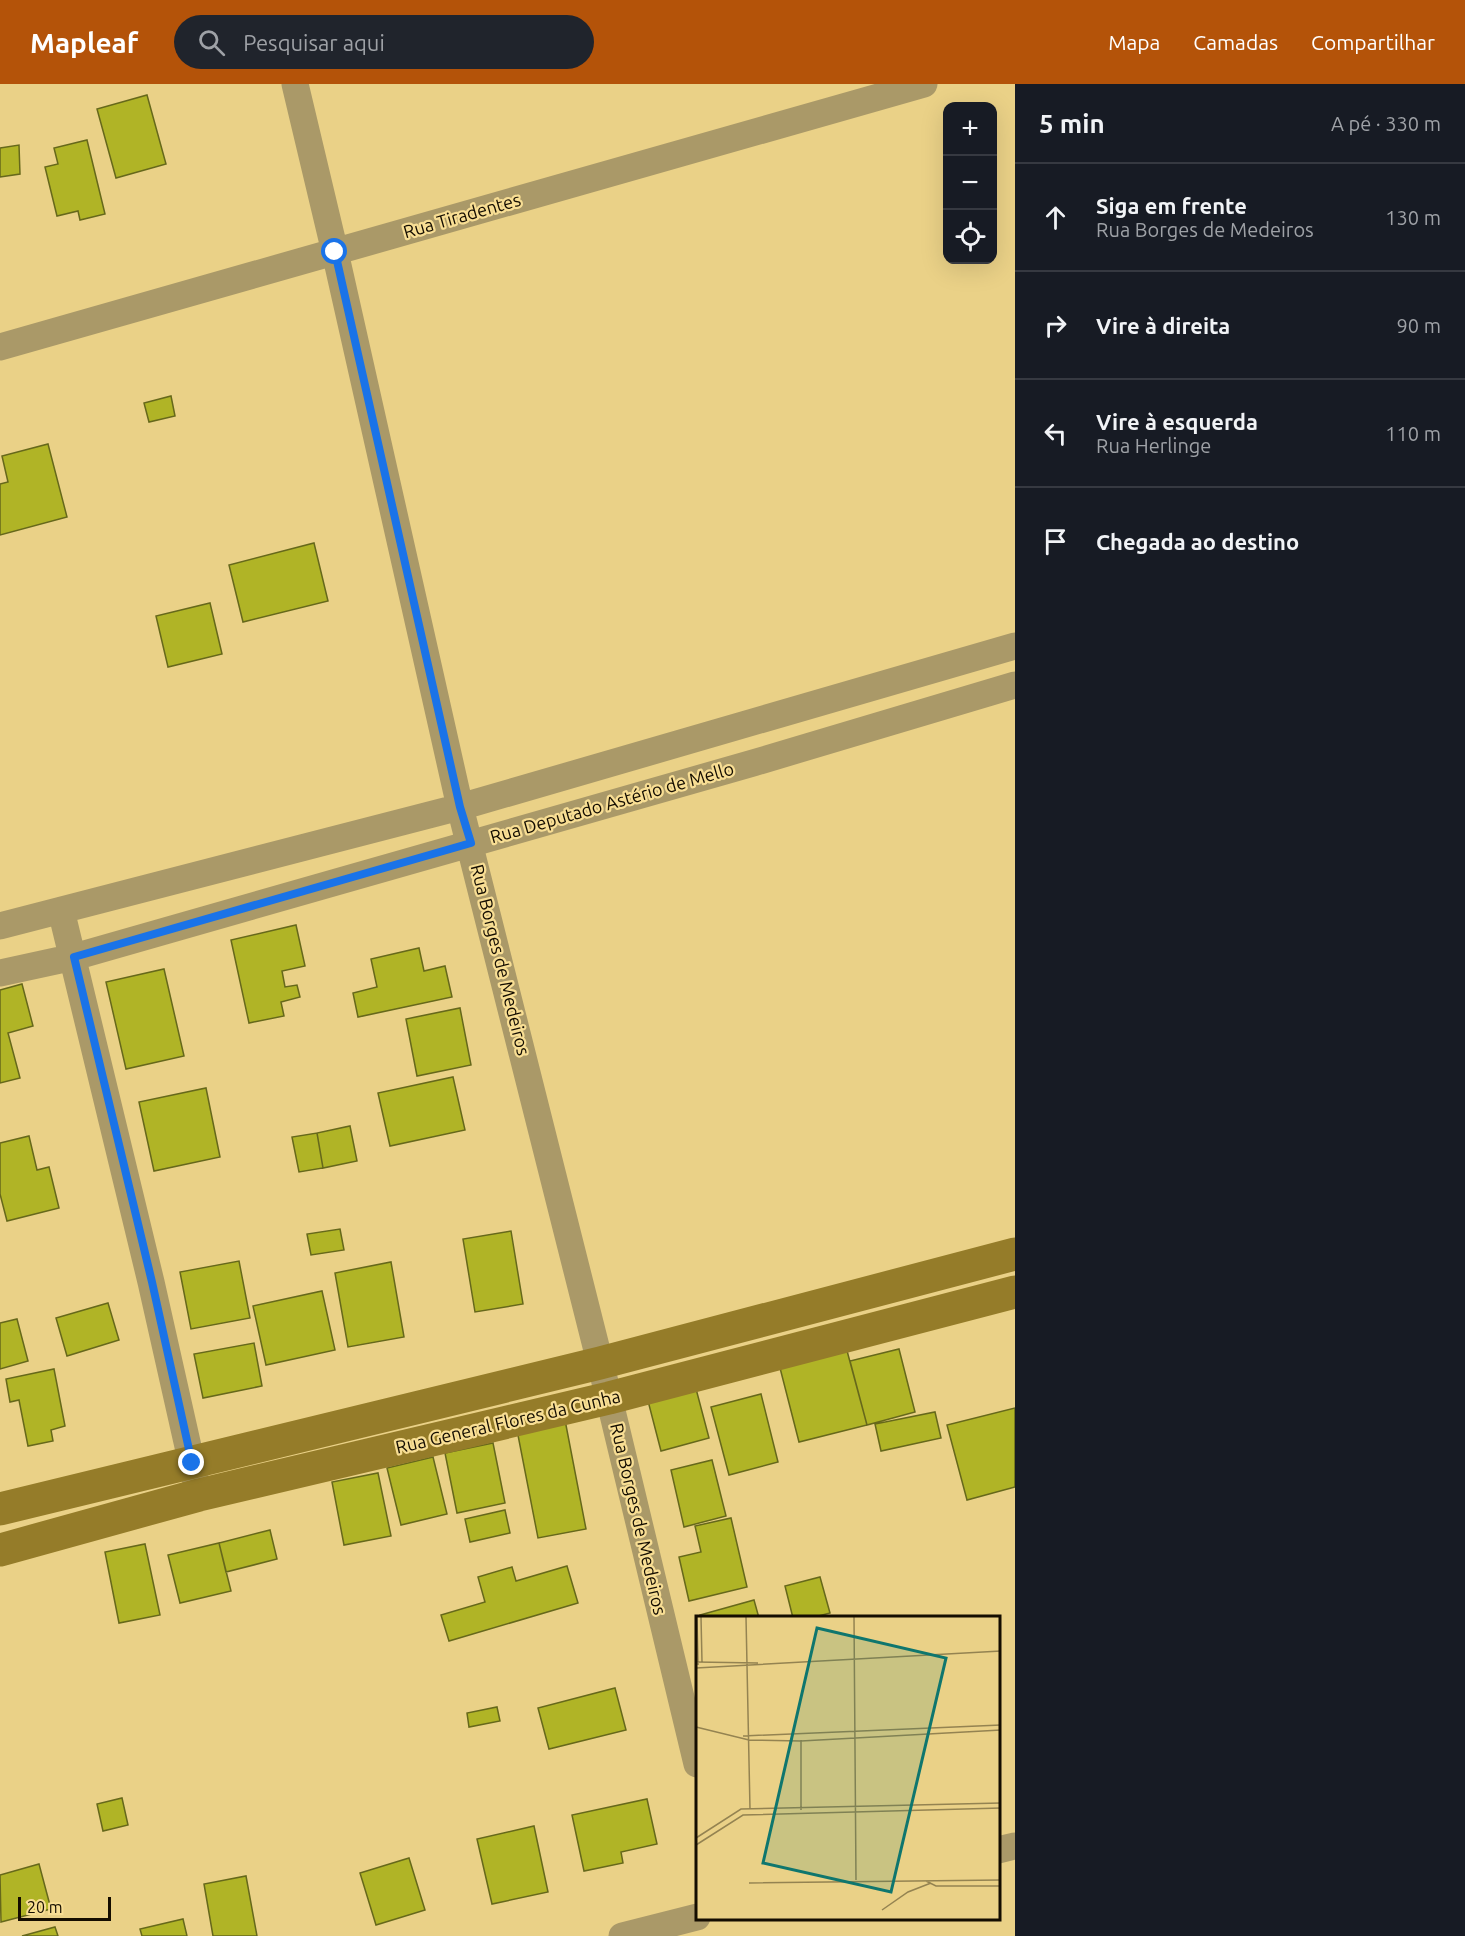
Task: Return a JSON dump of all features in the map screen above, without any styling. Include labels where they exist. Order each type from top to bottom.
[{"type":"street","name":"Rua Borges de Medeiros","points":[[295,84],[460,807],[471,843],[609,1398],[696,1760]]},
{"type":"street","name":"Rua Tiradentes","points":[[0,347],[924,84]]},
{"type":"street","points":[[0,926],[460,807],[1015,646]]},
{"type":"street","name":"Rua Deputado Astério de Mello","points":[[0,973],[74,957],[1015,685]]},
{"type":"street","points":[[61,910],[152,1282],[199,1495]]},
{"type":"street","name":"Rua General Flores da Cunha","points":[[0,1509],[600,1363],[1015,1254]]},
{"type":"street","name":"Rua General Flores da Cunha","points":[[0,1550],[199,1495],[609,1398],[1015,1292]]},
{"type":"street","points":[[1000,1850],[1015,1846]]},
{"type":"street","points":[[622,1936],[696,1917]]},
{"type":"building","points":[[147,95],[166,164],[116,178],[97,109]]},
{"type":"building","points":[[87,140],[105,214],[80,220],[78,211],[57,216],[45,167],[58,164],[54,148]]},
{"type":"building","points":[[19,145],[20,174],[0,177],[0,148]]},
{"type":"building","points":[[171,396],[175,416],[149,422],[144,403]]},
{"type":"building","points":[[48,444],[67,517],[0,535],[0,484],[8,482],[2,456]]},
{"type":"building","points":[[314,543],[328,601],[243,622],[229,565]]},
{"type":"building","points":[[210,603],[222,654],[168,667],[156,616]]},
{"type":"building","points":[[296,925],[305,966],[282,971],[285,987],[297,985],[300,997],[281,1002],[284,1016],[249,1023],[231,940]]},
{"type":"building","points":[[419,948],[424,971],[445,966],[452,997],[358,1017],[353,993],[377,987],[371,959]]},
{"type":"building","points":[[164,969],[184,1056],[126,1069],[106,982]]},
{"type":"building","points":[[22,984],[33,1026],[8,1033],[20,1078],[0,1083],[0,990]]},
{"type":"building","points":[[460,1008],[471,1065],[417,1076],[406,1019]]},
{"type":"building","points":[[453,1077],[465,1130],[390,1146],[378,1093]]},
{"type":"building","points":[[206,1088],[220,1157],[154,1171],[139,1102]]},
{"type":"building","points":[[350,1126],[357,1161],[323,1168],[317,1133]]},
{"type":"building","points":[[317,1133],[323,1168],[299,1172],[292,1137]]},
{"type":"building","points":[[29,1136],[37,1170],[49,1167],[59,1208],[7,1221],[0,1194],[0,1143]]},
{"type":"building","points":[[340,1229],[344,1250],[311,1255],[307,1234]]},
{"type":"building","points":[[511,1231],[523,1304],[475,1312],[463,1239]]},
{"type":"building","points":[[239,1261],[250,1318],[191,1329],[180,1272]]},
{"type":"building","points":[[391,1262],[404,1337],[348,1347],[335,1273]]},
{"type":"building","points":[[322,1291],[335,1350],[266,1365],[253,1306]]},
{"type":"building","points":[[108,1303],[119,1340],[67,1356],[56,1318]]},
{"type":"building","points":[[17,1319],[28,1361],[0,1369],[0,1323]]},
{"type":"building","points":[[254,1343],[262,1386],[203,1398],[194,1354]]},
{"type":"building","points":[[846,1347],[867,1425],[799,1442],[779,1364]]},
{"type":"building","points":[[899,1349],[915,1412],[867,1425],[850,1361]]},
{"type":"building","points":[[54,1369],[65,1426],[51,1430],[53,1441],[28,1446],[19,1400],[10,1402],[6,1379]]},
{"type":"building","points":[[695,1385],[709,1438],[661,1451],[647,1397]]},
{"type":"building","points":[[761,1394],[778,1462],[729,1475],[711,1407]]},
{"type":"building","points":[[1015,1408],[1015,1487],[967,1500],[947,1425]]},
{"type":"building","points":[[935,1412],[941,1438],[881,1451],[875,1424]]},
{"type":"building","points":[[565,1420],[586,1529],[538,1538],[517,1430]]},
{"type":"building","points":[[493,1443],[505,1503],[457,1513],[445,1453]]},
{"type":"building","points":[[433,1457],[447,1514],[401,1525],[387,1468]]},
{"type":"building","points":[[712,1460],[726,1516],[684,1527],[671,1470]]},
{"type":"building","points":[[378,1473],[391,1536],[344,1545],[332,1482]]},
{"type":"building","points":[[505,1510],[510,1533],[470,1542],[465,1519]]},
{"type":"building","points":[[731,1518],[747,1587],[689,1601],[679,1557],[701,1552],[695,1526]]},
{"type":"building","points":[[270,1530],[277,1559],[226,1572],[219,1543]]},
{"type":"building","points":[[219,1543],[231,1591],[180,1603],[168,1555]]},
{"type":"building","points":[[145,1544],[160,1615],[119,1623],[105,1552]]},
{"type":"building","points":[[567,1566],[578,1603],[449,1641],[441,1615],[485,1602],[478,1577],[512,1567],[516,1581]]},
{"type":"building","points":[[820,1577],[830,1613],[819,1616],[792,1616],[785,1586]]},
{"type":"building","points":[[754,1600],[758,1616],[700,1616]]},
{"type":"building","points":[[615,1688],[626,1730],[549,1749],[538,1708]]},
{"type":"building","points":[[497,1707],[500,1721],[469,1727],[467,1713]]},
{"type":"building","points":[[122,1798],[128,1825],[103,1831],[97,1804]]},
{"type":"building","points":[[647,1799],[657,1844],[621,1852],[623,1863],[584,1871],[572,1815]]},
{"type":"building","points":[[534,1826],[548,1892],[492,1904],[477,1839]]},
{"type":"building","points":[[409,1858],[425,1910],[376,1925],[360,1873]]},
{"type":"building","points":[[39,1864],[51,1909],[1,1922],[0,1875]]},
{"type":"building","points":[[246,1876],[257,1936],[213,1936],[204,1884]]},
{"type":"building","points":[[183,1919],[187,1936],[142,1936],[140,1929]]},
{"type":"building","points":[[55,1927],[58,1936],[22,1936]]},
{"type":"route","points":[[192,1463],[152,1282],[74,957],[471,843],[460,807],[335,252]]}]
